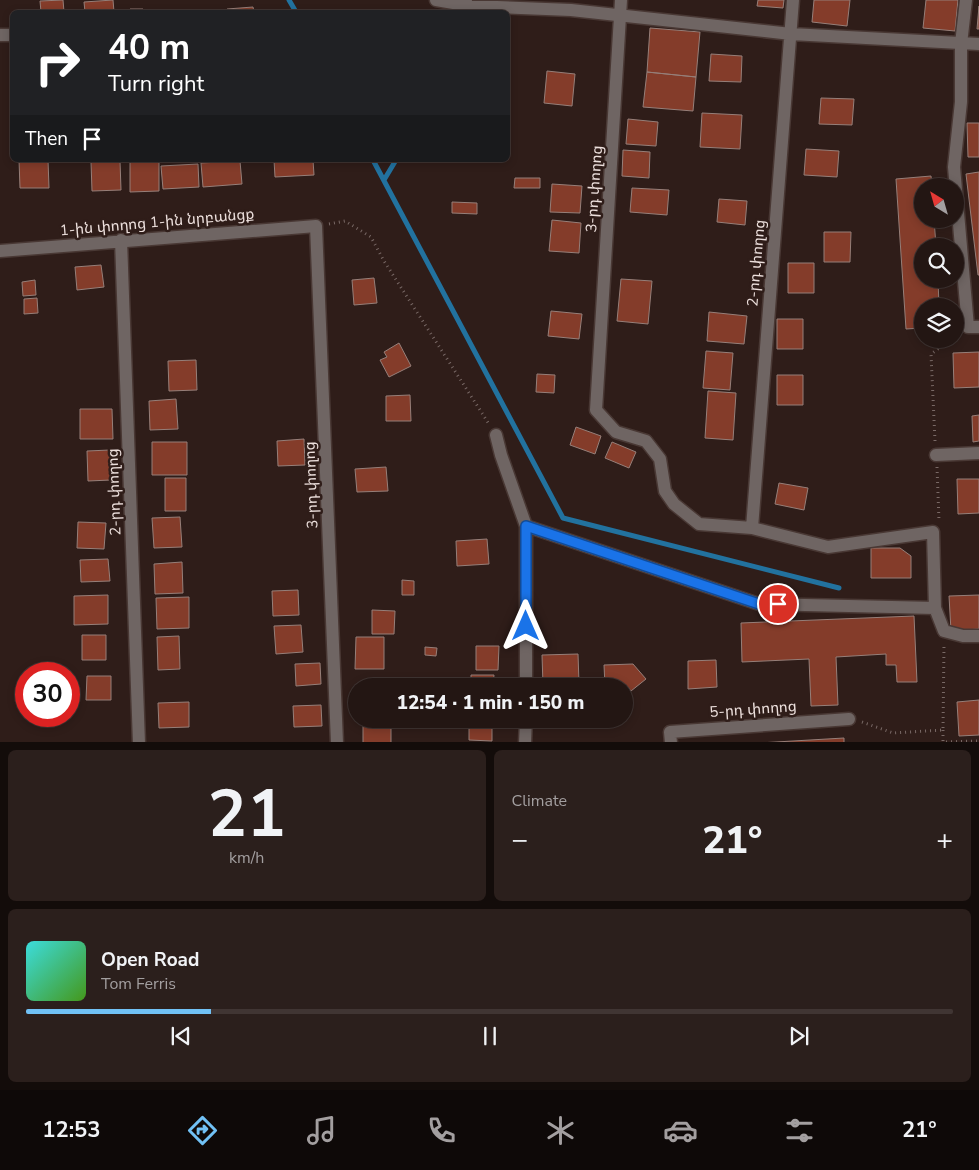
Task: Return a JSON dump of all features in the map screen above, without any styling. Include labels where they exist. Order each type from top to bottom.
[{"type":"street","name":"3-րդ փողոց","points":[[621,0],[596,410],[616,432],[646,441],[660,459],[665,490],[674,504],[699,524],[752,528]]},
{"type":"street","name":"2-րդ փողոց","points":[[752,528],[794,0]]},
{"type":"street","points":[[966,0],[961,44],[961,102],[954,167],[968,328],[979,327]]},
{"type":"street","points":[[442,1],[471,6],[571,10],[791,34],[979,44]]},
{"type":"street","name":"3-րդ փողոց","points":[[316,226],[337,742]]},
{"type":"street","name":"1-ին փողոց 1-ին նրբանցք","points":[[0,251],[316,226]]},
{"type":"street","name":"2-րդ փողոց","points":[[121,240],[139,742]]},
{"type":"street","points":[[496,435],[501,455],[526,526],[526,678]]},
{"type":"street","points":[[936,455],[979,453]]},
{"type":"street","points":[[526,526],[759,604],[935,608]]},
{"type":"street","points":[[752,528],[828,547],[933,532],[935,608],[944,631],[963,636],[979,636]]},
{"type":"street","name":"5-րդ փողոց","points":[[671,742],[670,732],[849,718]]},
{"type":"street","points":[[526,728],[526,742]]},
{"type":"path","points":[[316,226],[345,221],[371,237],[384,262],[496,435]]},
{"type":"path","points":[[943,730],[943,742],[979,741]]},
{"type":"building","points":[[63,0],[64,10],[41,10],[40,1]]},
{"type":"building","points":[[113,0],[114,10],[85,10],[84,2]]},
{"type":"building","points":[[758,0],[784,0],[783,8],[757,6]]},
{"type":"building","points":[[814,0],[850,0],[847,26],[812,22]]},
{"type":"building","points":[[926,0],[958,0],[955,31],[923,28]]},
{"type":"building","points":[[979,6],[979,29],[977,29]]},
{"type":"building","points":[[253,7],[254,10],[227,10]]},
{"type":"building","points":[[650,28],[700,32],[696,77],[647,72]]},
{"type":"building","points":[[711,54],[742,56],[741,82],[709,81]]},
{"type":"building","points":[[547,71],[575,74],[572,106],[544,103]]},
{"type":"building","points":[[647,72],[696,77],[693,111],[643,107]]},
{"type":"building","points":[[821,98],[854,99],[852,125],[819,124]]},
{"type":"building","points":[[702,113],[742,115],[740,149],[700,147]]},
{"type":"building","points":[[628,119],[658,122],[656,146],[626,144]]},
{"type":"building","points":[[967,123],[979,123],[979,157],[968,157]]},
{"type":"building","points":[[806,149],[839,151],[837,177],[804,175]]},
{"type":"building","points":[[623,150],[650,152],[649,178],[622,176]]},
{"type":"building","points":[[19,162],[48,162],[49,188],[20,188]]},
{"type":"building","points":[[91,162],[120,162],[121,190],[92,191]]},
{"type":"building","points":[[130,162],[159,162],[159,191],[130,192]]},
{"type":"building","points":[[240,162],[242,184],[203,187],[201,163]]},
{"type":"building","points":[[274,162],[313,162],[314,175],[275,177]]},
{"type":"building","points":[[198,164],[199,187],[163,189],[161,166]]},
{"type":"building","points":[[979,172],[979,275],[978,275],[966,174]]},
{"type":"building","points":[[931,176],[931,178],[914,178],[914,228],[935,228],[935,238],[914,238],[914,288],[938,288],[939,298],[914,298],[914,328],[906,329],[896,179]]},
{"type":"building","points":[[515,178],[540,178],[540,188],[514,188]]},
{"type":"building","points":[[552,184],[582,186],[580,213],[550,212]]},
{"type":"building","points":[[632,188],[669,190],[667,215],[630,212]]},
{"type":"building","points":[[719,199],[747,201],[745,225],[717,222]]},
{"type":"building","points":[[452,202],[477,203],[477,214],[452,213]]},
{"type":"building","points":[[552,220],[581,223],[579,253],[549,251]]},
{"type":"building","points":[[824,232],[851,232],[850,262],[824,262]]},
{"type":"building","points":[[788,263],[814,263],[814,293],[788,293]]},
{"type":"building","points":[[101,265],[104,287],[77,290],[75,267]]},
{"type":"building","points":[[374,278],[377,303],[354,305],[352,280]]},
{"type":"building","points":[[621,279],[652,281],[648,324],[617,321]]},
{"type":"building","points":[[35,280],[36,295],[23,296],[22,282]]},
{"type":"building","points":[[37,298],[38,313],[24,314],[24,299]]},
{"type":"building","points":[[551,311],[582,314],[579,339],[548,336]]},
{"type":"building","points":[[709,312],[747,316],[744,344],[707,341]]},
{"type":"building","points":[[777,319],[803,319],[803,349],[777,349]]},
{"type":"building","points":[[399,343],[411,366],[389,377],[380,360],[387,357],[384,352]]},
{"type":"building","points":[[706,351],[733,353],[730,390],[703,388]]},
{"type":"building","points":[[979,352],[979,387],[954,388],[953,353]]},
{"type":"building","points":[[196,360],[197,390],[169,391],[168,361]]},
{"type":"building","points":[[537,374],[555,375],[554,393],[536,392]]},
{"type":"building","points":[[777,375],[803,375],[803,405],[777,405]]},
{"type":"building","points":[[708,391],[736,393],[733,440],[705,438]]},
{"type":"building","points":[[410,395],[411,421],[386,421],[386,396]]},
{"type":"building","points":[[176,399],[178,429],[150,430],[149,401]]},
{"type":"building","points":[[80,409],[112,409],[113,439],[80,439]]},
{"type":"building","points":[[979,415],[979,441],[973,442],[972,416]]},
{"type":"building","points":[[576,427],[601,436],[595,454],[570,445]]},
{"type":"building","points":[[304,439],[305,465],[278,466],[277,441]]},
{"type":"building","points":[[152,442],[187,442],[187,475],[152,475]]},
{"type":"building","points":[[612,442],[636,452],[629,468],[605,458]]},
{"type":"building","points":[[110,450],[111,480],[88,481],[87,451]]},
{"type":"building","points":[[386,467],[388,491],[357,492],[355,469]]},
{"type":"building","points":[[165,478],[186,478],[186,511],[165,511]]},
{"type":"building","points":[[957,479],[979,479],[979,513],[958,514]]},
{"type":"building","points":[[779,483],[808,488],[804,510],[775,504]]},
{"type":"building","points":[[180,517],[182,547],[154,548],[152,518]]},
{"type":"building","points":[[78,522],[106,523],[104,549],[77,548]]},
{"type":"building","points":[[487,539],[489,564],[457,566],[456,541]]},
{"type":"building","points":[[871,548],[900,548],[911,556],[911,578],[871,578]]},
{"type":"building","points":[[108,559],[110,581],[81,582],[80,560]]},
{"type":"building","points":[[182,562],[183,593],[155,594],[154,564]]},
{"type":"building","points":[[402,580],[414,581],[414,595],[402,595]]},
{"type":"building","points":[[298,590],[299,615],[273,616],[272,591]]},
{"type":"building","points":[[108,595],[108,624],[74,625],[74,596]]},
{"type":"building","points":[[979,595],[979,629],[951,631],[949,596]]},
{"type":"building","points":[[189,597],[189,628],[157,629],[156,598]]},
{"type":"building","points":[[372,610],[395,611],[394,634],[372,634]]},
{"type":"building","points":[[914,616],[917,682],[897,682],[896,665],[886,665],[886,654],[836,657],[838,705],[811,706],[809,659],[742,662],[741,623]]},
{"type":"building","points":[[301,625],[303,652],[276,654],[274,626]]},
{"type":"building","points":[[82,635],[106,635],[106,660],[82,660]]},
{"type":"building","points":[[179,636],[180,669],[158,670],[157,637]]},
{"type":"building","points":[[356,637],[384,637],[384,669],[355,669]]},
{"type":"building","points":[[476,646],[499,646],[498,670],[476,670]]},
{"type":"building","points":[[425,647],[437,648],[436,656],[425,655]]},
{"type":"building","points":[[578,654],[579,678],[543,678],[542,655]]},
{"type":"building","points":[[716,660],[717,687],[688,689],[688,661]]},
{"type":"building","points":[[320,663],[321,684],[296,686],[295,664]]},
{"type":"building","points":[[633,664],[646,679],[633,689],[633,678],[605,678],[604,665]]},
{"type":"building","points":[[471,675],[494,675],[494,678],[471,678]]},
{"type":"building","points":[[87,676],[111,676],[111,700],[86,700]]},
{"type":"building","points":[[979,700],[979,735],[959,736],[957,702]]},
{"type":"building","points":[[189,702],[189,727],[159,728],[158,703]]},
{"type":"building","points":[[321,705],[322,726],[294,727],[293,706]]},
{"type":"building","points":[[363,728],[391,728],[391,742],[363,742]]},
{"type":"building","points":[[469,728],[492,728],[492,741],[469,740]]},
{"type":"building","points":[[844,738],[844,742],[776,742]]},
{"type":"waterway","points":[[289,0],[295,10]]},
{"type":"waterway","points":[[374,162],[563,518],[839,588]]},
{"type":"waterway","points":[[384,180],[395,162]]},
{"type":"route","points":[[526,626],[526,526],[759,604],[778,604]]}]
